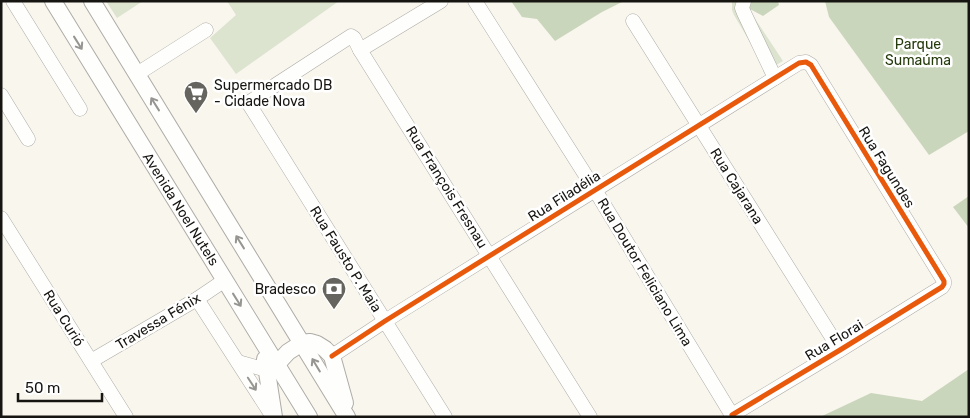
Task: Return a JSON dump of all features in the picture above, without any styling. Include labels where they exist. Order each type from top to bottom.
[{"type":"main road","name":"Avenida Noel Nutels","points":[[53,1],[263,342],[272,367],[309,417]]},
{"type":"main road","points":[[92,1],[348,417]]},
{"type":"main road","points":[[274,417],[272,367],[288,352],[302,343],[310,342],[325,349],[332,356],[348,417]]},
{"type":"street","points":[[13,1],[80,109]]},
{"type":"street","points":[[360,50],[441,1]]},
{"type":"street","name":"Rua Doutor Feliciano Lima","points":[[475,1],[595,190],[732,416]]},
{"type":"street","points":[[744,1],[742,8],[744,13],[775,78]]},
{"type":"street","name":"Rua Cajarana","points":[[633,21],[840,350]]},
{"type":"street","points":[[137,74],[206,30]]},
{"type":"street","name":"Rua François Fresnau","points":[[251,101],[351,36],[354,38],[590,417]]},
{"type":"street","name":"Rua Filadélia","points":[[332,356],[799,63],[806,62],[811,66]]},
{"type":"street","name":"Rua Fagundes","points":[[811,66],[944,281]]},
{"type":"street","points":[[1,95],[28,139]]},
{"type":"street","name":"Rua Fausto P. Maia","points":[[251,101],[249,104],[445,417]]},
{"type":"street","name":"Rua Curió","points":[[1,218],[126,417]]},
{"type":"street","name":"Travessa Fénix","points":[[91,361],[225,280]]},
{"type":"street","name":"Rua Florai","points":[[732,416],[942,287],[944,281]]},
{"type":"street","points":[[197,298],[274,417]]},
{"type":"street","points":[[238,362],[272,367]]},
{"type":"green space","points":[[106,1],[143,1],[117,18]]},
{"type":"green space","points":[[227,1],[339,1],[236,74],[210,38],[236,15]]},
{"type":"green space","points":[[511,1],[624,1],[602,12],[555,41],[537,19],[522,17]]},
{"type":"green space","points":[[732,1],[748,8],[783,61],[766,71],[734,15]]},
{"type":"green space","points":[[735,1],[778,1],[779,5],[763,16]]},
{"type":"green space","name":"Parque Sumaúma","points":[[825,1],[969,1],[969,131],[929,155],[829,17]]},
{"type":"green space","points":[[969,196],[969,228],[953,207]]},
{"type":"green space","points":[[969,369],[969,417],[820,417],[871,393],[922,401]]},
{"type":"cycle path","points":[[332,356],[799,63],[806,62],[811,65],[944,281],[944,284],[942,287],[732,415]]},
{"type":"place","name":"Supermercado DB - Cidade Nova","points":[[196,114]]},
{"type":"place","name":"Bradesco","points":[[334,310]]}]
